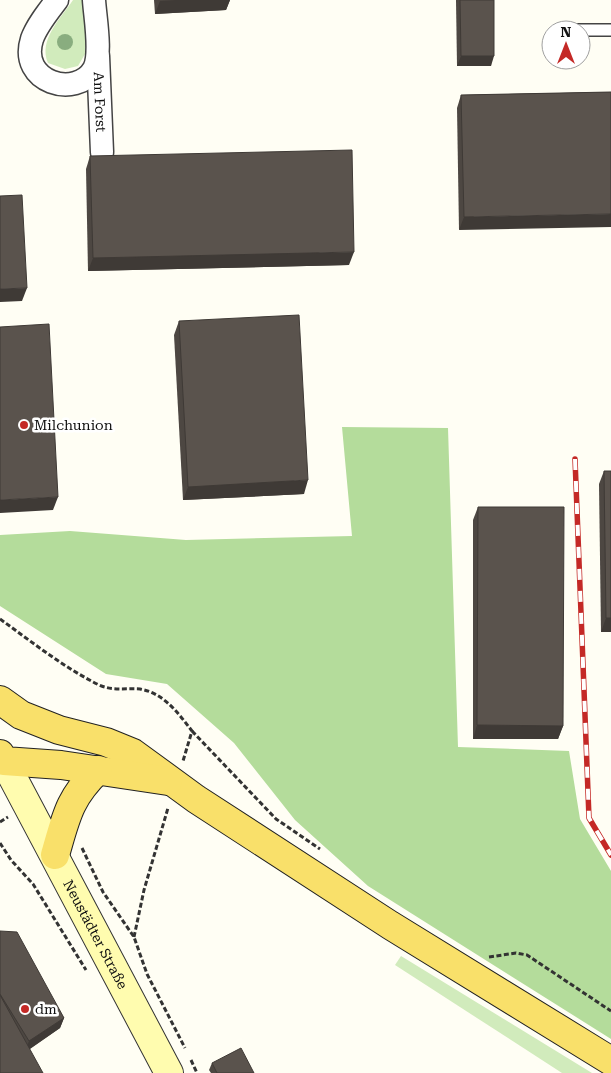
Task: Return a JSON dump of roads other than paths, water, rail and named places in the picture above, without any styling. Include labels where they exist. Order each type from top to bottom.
[{"type":"main road","points":[[0,700],[21,715],[51,727],[106,742],[133,753],[173,785],[390,926],[611,1061]]},
{"type":"main road","points":[[5,772],[98,770],[173,785]]},
{"type":"main road","points":[[55,855],[71,804],[80,787],[98,770]]},
{"type":"main road","name":"Neustädter Straße","points":[[5,772],[179,1066]]},
{"type":"street","name":"Am Forst","points":[[57,0],[37,28],[32,40],[30,53],[32,67],[40,77],[52,83],[69,84],[84,78],[94,69],[98,53]]},
{"type":"street","name":"Am Forst","points":[[94,0],[102,152]]},
{"type":"lane","points":[[591,30],[611,30]]},
{"type":"railway","points":[[575,459],[589,818],[611,855]]},
{"type":"place","name":"Milchunion","points":[[24,425]]},
{"type":"place","name":"dm","points":[[25,1009]]}]
